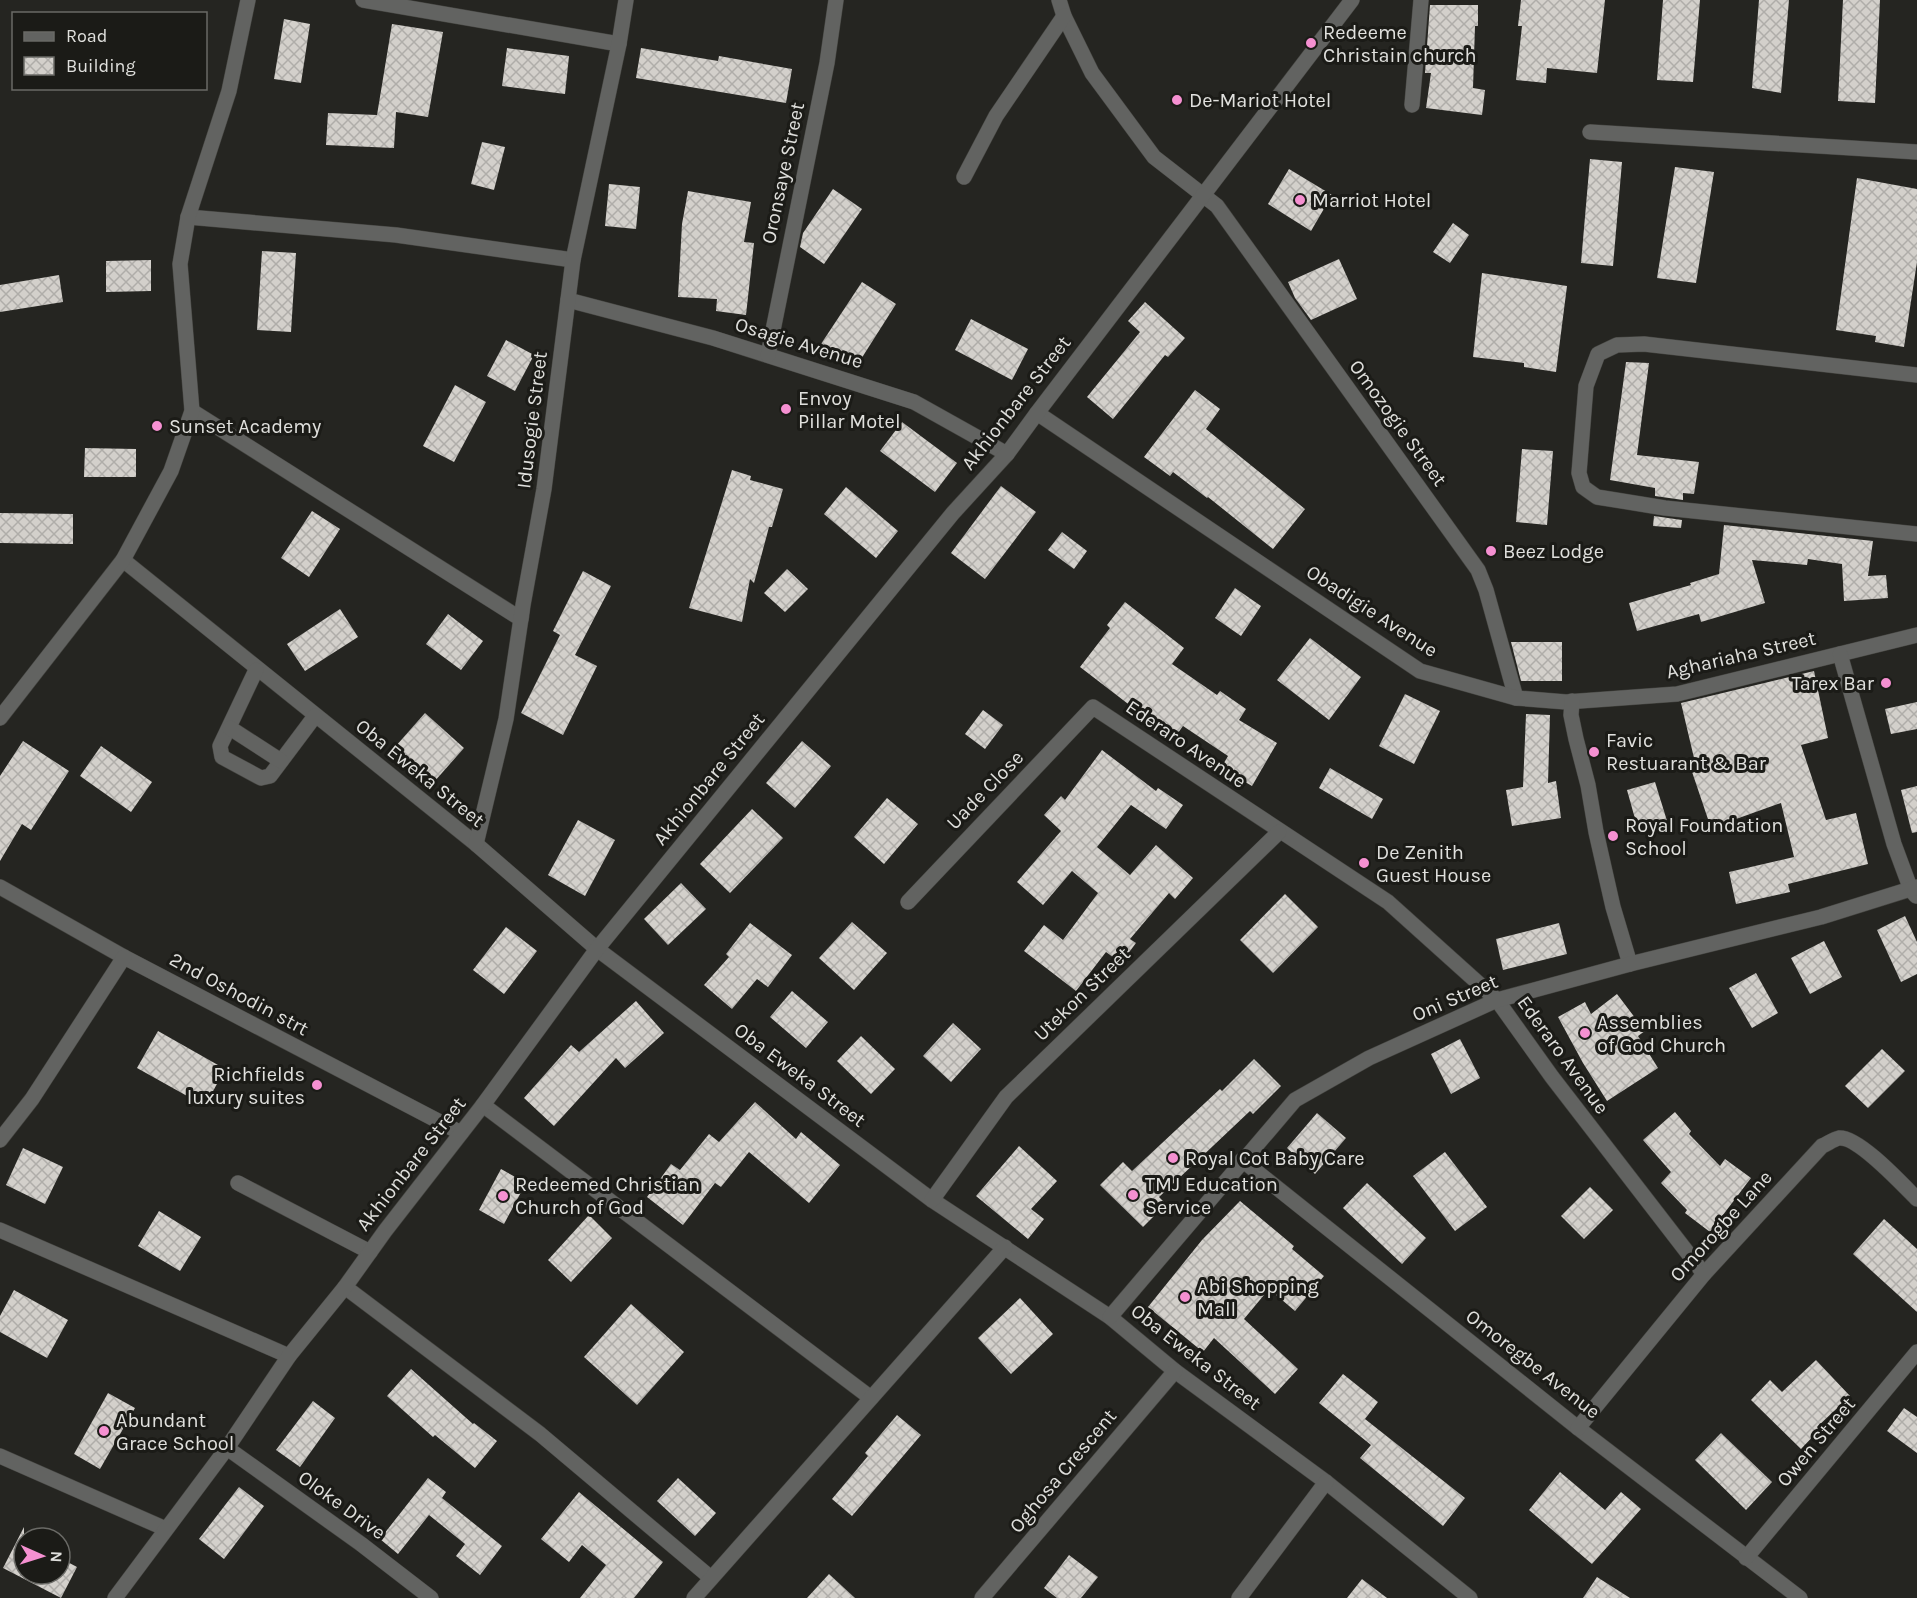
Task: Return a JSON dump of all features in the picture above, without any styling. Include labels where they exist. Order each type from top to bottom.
[{"type":"street","points":[[0,718],[123,561],[171,471],[192,411],[180,264],[189,217],[229,91],[248,0]]},
{"type":"street","points":[[363,0],[619,44]]},
{"type":"street","name":"Idusogie Street","points":[[476,844],[506,719],[523,605],[544,489],[573,260],[619,44],[626,0]]},
{"type":"street","name":"Oronsaye Street","points":[[768,355],[827,63],[836,0]]},
{"type":"street","name":"Omozogie Street","points":[[1059,0],[1064,16],[1092,73],[1154,157],[1217,206],[1478,570],[1486,590],[1516,698]]},
{"type":"street","name":"Akhionbare Street","points":[[115,1598],[227,1448],[289,1356],[345,1287],[483,1105],[597,949],[954,513],[1007,454],[1352,0]]},
{"type":"street","points":[[1412,105],[1421,0]]},
{"type":"street","points":[[964,177],[996,117],[1064,16]]},
{"type":"street","points":[[1590,132],[1917,152]]},
{"type":"street","points":[[189,217],[396,235],[573,260]]},
{"type":"street","name":"Osagie Avenue","points":[[568,300],[768,355],[914,402],[1007,454]]},
{"type":"street","points":[[1917,375],[1644,344],[1617,345],[1598,354],[1586,386],[1579,473],[1583,487],[1597,497],[1665,508],[1917,534]]},
{"type":"street","points":[[192,411],[521,619],[523,605]]},
{"type":"street","name":"Obadigie Avenue","points":[[1037,413],[1420,671],[1516,698],[1572,701]]},
{"type":"street","name":"Oba Eweka Street","points":[[123,561],[256,670],[476,844],[597,949],[932,1200],[1110,1317],[1175,1371],[1326,1482],[1470,1598]]},
{"type":"street","name":"Aghariaha Street","points":[[1572,701],[1677,694],[1917,635]]},
{"type":"street","points":[[1840,654],[1894,844],[1915,891]]},
{"type":"street","points":[[256,670],[220,746],[222,756],[261,778],[270,776],[315,716]]},
{"type":"street","points":[[1572,701],[1571,715],[1588,785],[1596,832],[1613,907],[1630,964]]},
{"type":"street","name":"Ederaro Avenue","points":[[1093,707],[1388,902],[1497,1000],[1593,1133],[1704,1274]]},
{"type":"street","name":"Uade Close","points":[[908,902],[1093,707]]},
{"type":"street","points":[[230,728],[281,760]]},
{"type":"street","name":"Utekon Street","points":[[932,1200],[1006,1097],[1279,832]]},
{"type":"street","name":"2nd Oshodin strt","points":[[0,887],[124,957],[461,1133]]},
{"type":"street","name":"Oni Street","points":[[1110,1317],[1295,1100],[1370,1058],[1497,1000],[1915,891]]},
{"type":"street","points":[[0,1140],[32,1099],[124,957]]},
{"type":"street","points":[[483,1105],[871,1398]]},
{"type":"street","name":"Omorogbe Lane","points":[[1578,1428],[1704,1274],[1822,1146],[1840,1138],[1853,1142],[1867,1151],[1917,1199]]},
{"type":"street","name":"Omoregbe Avenue","points":[[1242,1160],[1578,1428],[1800,1598]]},
{"type":"street","points":[[238,1184],[370,1252]]},
{"type":"street","points":[[0,1230],[289,1356]]},
{"type":"street","points":[[694,1598],[1005,1247]]},
{"type":"street","points":[[345,1287],[540,1434],[711,1578]]},
{"type":"street","name":"Owen Street","points":[[1746,1558],[1917,1352]]},
{"type":"street","name":"Oghosa Crescent","points":[[982,1598],[1175,1371]]},
{"type":"street","name":"Oloke Drive","points":[[227,1448],[361,1544],[430,1598]]},
{"type":"street","points":[[0,1456],[166,1529]]},
{"type":"street","points":[[1239,1598],[1326,1482]]},
{"type":"building","points":[[1521,0],[1605,0],[1597,73],[1547,68],[1546,83],[1516,80],[1522,26],[1518,26]]},
{"type":"building","points":[[1663,0],[1700,0],[1693,82],[1657,80]]},
{"type":"building","points":[[1759,0],[1789,0],[1781,93],[1752,88]]},
{"type":"building","points":[[1843,0],[1880,0],[1875,103],[1838,101]]},
{"type":"building","points":[[1430,5],[1478,5],[1473,88],[1485,90],[1482,115],[1426,108],[1431,73],[1425,73]]},
{"type":"building","points":[[284,19],[310,24],[301,83],[274,79]]},
{"type":"building","points":[[392,24],[443,32],[428,117],[396,112],[394,148],[326,145],[328,113],[377,115]]},
{"type":"building","points":[[507,48],[569,56],[565,94],[502,86]]},
{"type":"building","points":[[641,48],[718,61],[719,56],[792,69],[786,103],[636,78]]},
{"type":"building","points":[[482,142],[505,147],[494,190],[471,184]]},
{"type":"building","points":[[1590,159],[1622,162],[1613,266],[1581,263]]},
{"type":"building","points":[[1675,167],[1714,172],[1696,283],[1657,278]]},
{"type":"building","name":"Marriot Hotel","points":[[1289,169],[1332,195],[1311,231],[1268,204]]},
{"type":"building","points":[[1857,178],[1917,189],[1917,262],[1904,347],[1875,342],[1876,336],[1836,330]]},
{"type":"building","points":[[609,184],[640,187],[636,229],[605,226]]},
{"type":"building","points":[[833,189],[862,209],[824,264],[800,247],[803,233]]},
{"type":"building","points":[[688,191],[751,202],[744,242],[754,243],[746,315],[716,311],[717,299],[678,297],[682,224]]},
{"type":"building","points":[[1453,223],[1469,235],[1450,263],[1433,252]]},
{"type":"building","points":[[262,251],[296,253],[291,332],[257,330]]},
{"type":"building","points":[[1339,259],[1357,299],[1311,320],[1295,298],[1288,282]]},
{"type":"building","points":[[151,260],[151,291],[106,292],[106,261]]},
{"type":"building","points":[[1482,273],[1567,286],[1556,372],[1524,367],[1524,363],[1473,357]]},
{"type":"building","points":[[59,275],[63,302],[0,312],[0,285]]},
{"type":"building","points":[[862,282],[896,304],[856,367],[821,344]]},
{"type":"building","points":[[1145,302],[1185,338],[1168,357],[1165,355],[1113,419],[1087,397],[1140,332],[1128,321]]},
{"type":"building","points":[[971,319],[1028,349],[1012,380],[955,350]]},
{"type":"building","points":[[506,340],[534,355],[515,391],[487,376]]},
{"type":"building","points":[[1626,362],[1649,363],[1637,455],[1699,462],[1694,494],[1683,493],[1683,500],[1655,496],[1655,488],[1610,480]]},
{"type":"building","points":[[455,385],[486,402],[454,462],[423,446]]},
{"type":"building","points":[[1195,390],[1220,409],[1206,429],[1305,509],[1273,549],[1173,472],[1170,476],[1144,457]]},
{"type":"building","points":[[902,422],[957,463],[935,492],[880,451]]},
{"type":"building","points":[[85,448],[136,449],[136,477],[84,477]]},
{"type":"building","points":[[1522,449],[1553,451],[1547,525],[1516,522]]},
{"type":"building","points":[[732,470],[751,476],[750,480],[783,489],[772,527],[769,527],[754,583],[750,579],[742,622],[689,608]]},
{"type":"building","points":[[1001,486],[1036,512],[985,579],[951,553]]},
{"type":"building","points":[[846,487],[898,531],[876,558],[824,514]]},
{"type":"building","points":[[312,511],[340,529],[309,577],[281,558]]},
{"type":"building","points":[[0,513],[73,514],[73,544],[0,543]]},
{"type":"building","points":[[1654,516],[1682,520],[1681,528],[1653,526]]},
{"type":"building","points":[[1724,525],[1873,541],[1868,576],[1886,575],[1888,598],[1844,601],[1842,564],[1808,559],[1807,565],[1752,560],[1765,603],[1701,622],[1699,614],[1637,631],[1629,603],[1691,585],[1690,583],[1719,574]]},
{"type":"building","points":[[1062,532],[1087,551],[1074,569],[1048,550]]},
{"type":"building","points":[[787,569],[808,589],[785,612],[764,593]]},
{"type":"building","points":[[583,571],[611,586],[575,655],[597,666],[563,735],[521,713],[560,635],[553,631]]},
{"type":"building","points":[[1235,588],[1261,606],[1241,636],[1215,618]]},
{"type":"building","points":[[1125,602],[1184,648],[1172,664],[1217,695],[1220,691],[1246,709],[1239,720],[1277,743],[1252,786],[1221,768],[1228,756],[1183,726],[1178,733],[1139,706],[1136,710],[1080,667],[1110,628],[1107,625]]},
{"type":"building","points":[[340,609],[358,637],[305,671],[287,644]]},
{"type":"building","points":[[448,614],[483,641],[461,670],[426,644]]},
{"type":"building","points":[[1310,638],[1361,677],[1329,720],[1277,680]]},
{"type":"building","points":[[1511,642],[1562,642],[1562,681],[1521,681]]},
{"type":"building","points":[[1814,671],[1828,738],[1801,745],[1826,820],[1856,813],[1868,864],[1788,884],[1790,892],[1736,904],[1729,872],[1794,857],[1781,803],[1711,828],[1688,760],[1694,758],[1681,703]]},
{"type":"building","points":[[1405,694],[1440,711],[1414,764],[1379,746]]},
{"type":"building","points":[[1917,702],[1917,729],[1891,734],[1885,709]]},
{"type":"building","points":[[983,710],[1003,725],[985,749],[965,734]]},
{"type":"building","points":[[425,713],[464,748],[434,782],[395,747]]},
{"type":"building","points":[[1526,714],[1550,715],[1548,783],[1556,781],[1561,818],[1512,826],[1506,790],[1523,787]]},
{"type":"building","points":[[23,741],[69,771],[31,830],[22,824],[0,861],[0,776]]},
{"type":"building","points":[[802,741],[831,766],[795,808],[766,783]]},
{"type":"building","points":[[101,746],[152,782],[131,812],[80,776]]},
{"type":"building","points":[[1102,750],[1156,791],[1158,788],[1183,805],[1166,829],[1131,805],[1097,847],[1130,875],[1156,845],[1193,878],[1175,899],[1169,893],[1130,939],[1136,943],[1121,963],[1106,952],[1076,991],[1024,951],[1044,925],[1063,940],[1098,893],[1072,871],[1043,905],[1017,882],[1061,831],[1044,815],[1061,796],[1065,800]]},
{"type":"building","points":[[1330,768],[1383,799],[1372,819],[1319,788]]},
{"type":"building","points":[[1655,782],[1668,824],[1639,833],[1627,790]]},
{"type":"building","points":[[1917,786],[1917,832],[1912,833],[1901,790]]},
{"type":"building","points":[[887,798],[918,824],[884,864],[854,837]]},
{"type":"building","points":[[752,809],[783,838],[730,893],[700,864]]},
{"type":"building","points":[[578,820],[615,840],[585,896],[548,875]]},
{"type":"building","points":[[681,883],[706,909],[668,945],[644,919]]},
{"type":"building","points":[[1285,894],[1318,927],[1273,973],[1240,940]]},
{"type":"building","points":[[1905,916],[1917,942],[1917,974],[1901,982],[1877,930]]},
{"type":"building","points":[[852,922],[887,953],[854,990],[819,958]]},
{"type":"building","points":[[750,923],[792,955],[768,987],[757,979],[732,1009],[704,985],[729,957],[726,954]]},
{"type":"building","points":[[1559,923],[1567,954],[1503,970],[1496,939]]},
{"type":"building","points":[[506,927],[537,951],[504,994],[473,970]]},
{"type":"building","points":[[1824,941],[1842,977],[1810,994],[1791,958]]},
{"type":"building","points":[[1756,973],[1778,1013],[1752,1028],[1729,988]]},
{"type":"building","points":[[792,991],[828,1022],[806,1048],[770,1017]]},
{"type":"building","points":[[1617,994],[1645,1031],[1638,1036],[1658,1068],[1607,1101],[1558,1017],[1585,1002],[1591,1014]]},
{"type":"building","points":[[636,1001],[664,1033],[625,1068],[616,1058],[554,1126],[524,1098],[571,1045],[579,1052]]},
{"type":"building","points":[[953,1023],[981,1049],[951,1082],[923,1056]]},
{"type":"building","points":[[158,1031],[225,1069],[205,1106],[137,1068]]},
{"type":"building","points":[[861,1036],[895,1069],[871,1094],[837,1061]]},
{"type":"building","points":[[1460,1039],[1480,1078],[1451,1094],[1431,1054]]},
{"type":"building","points":[[1882,1049],[1905,1071],[1868,1108],[1845,1086]]},
{"type":"building","points":[[1254,1059],[1281,1086],[1253,1114],[1250,1111],[1159,1197],[1166,1204],[1143,1227],[1100,1185],[1123,1162],[1132,1171],[1220,1089],[1222,1091]]},
{"type":"building","points":[[755,1102],[796,1139],[801,1132],[840,1165],[809,1203],[749,1152],[721,1187],[715,1183],[683,1225],[647,1197],[671,1164],[680,1170],[709,1134],[719,1142]]},
{"type":"building","points":[[1675,1112],[1691,1131],[1689,1134],[1720,1166],[1725,1159],[1751,1178],[1710,1232],[1685,1213],[1687,1210],[1661,1183],[1671,1172],[1643,1140]]},
{"type":"building","points":[[1317,1113],[1346,1138],[1315,1174],[1287,1148]]},
{"type":"building","points":[[1019,1146],[1057,1181],[1031,1209],[1044,1219],[1028,1239],[976,1196]]},
{"type":"building","points":[[23,1148],[63,1167],[45,1204],[6,1185]]},
{"type":"building","points":[[1445,1152],[1487,1207],[1455,1231],[1413,1176]]},
{"type":"building","name":"Redeemed Christian Church of God","points":[[501,1169],[526,1183],[504,1224],[479,1210]]},
{"type":"building","points":[[1367,1183],[1426,1238],[1402,1264],[1343,1208]]},
{"type":"building","points":[[1590,1187],[1613,1210],[1584,1239],[1561,1216]]},
{"type":"building","points":[[1240,1201],[1294,1246],[1292,1249],[1324,1276],[1295,1311],[1269,1289],[1244,1319],[1298,1369],[1275,1394],[1214,1338],[1203,1352],[1148,1307],[1202,1240]]},
{"type":"building","points":[[159,1211],[201,1237],[180,1271],[138,1246]]},
{"type":"building","points":[[589,1215],[612,1238],[571,1282],[548,1260]]},
{"type":"building","points":[[1884,1219],[1917,1249],[1917,1312],[1853,1254]]},
{"type":"building","points":[[14,1290],[68,1320],[47,1358],[0,1332],[0,1316]]},
{"type":"building","points":[[1020,1298],[1053,1334],[1011,1374],[978,1338]]},
{"type":"building","points":[[631,1304],[684,1352],[637,1405],[584,1357]]},
{"type":"building","points":[[1816,1360],[1850,1396],[1817,1427],[1820,1429],[1801,1449],[1751,1400],[1770,1380],[1782,1392]]},
{"type":"building","points":[[411,1369],[473,1424],[497,1441],[475,1468],[435,1435],[433,1437],[387,1396]]},
{"type":"building","points":[[1343,1374],[1378,1402],[1365,1419],[1465,1498],[1443,1526],[1360,1458],[1371,1445],[1319,1403]]},
{"type":"building","points":[[108,1393],[135,1408],[100,1469],[74,1454]]},
{"type":"building","points":[[313,1401],[335,1418],[300,1467],[276,1450]]},
{"type":"building","points":[[1904,1408],[1917,1417],[1917,1453],[1887,1431]]},
{"type":"building","points":[[897,1415],[921,1435],[852,1516],[832,1499],[868,1456],[865,1453]]},
{"type":"building","points":[[1721,1433],[1772,1482],[1746,1510],[1695,1460]]},
{"type":"building","points":[[1560,1472],[1605,1510],[1621,1492],[1641,1509],[1592,1564],[1529,1510]]},
{"type":"building","points":[[428,1478],[446,1492],[442,1498],[502,1546],[480,1575],[456,1556],[465,1544],[429,1515],[398,1554],[380,1539]]},
{"type":"building","points":[[678,1478],[716,1513],[695,1536],[657,1501]]},
{"type":"building","points":[[239,1487],[264,1506],[224,1559],[199,1539]]},
{"type":"building","points":[[579,1492],[663,1562],[634,1598],[580,1598],[606,1565],[582,1545],[569,1562],[541,1539]]},
{"type":"building","points":[[12,1550],[12,1573],[3,1568]]},
{"type":"building","points":[[1069,1555],[1098,1577],[1081,1598],[1057,1598],[1044,1588]]},
{"type":"building","points":[[72,1564],[77,1567],[72,1577]]},
{"type":"building","points":[[829,1574],[855,1598],[807,1598]]},
{"type":"building","points":[[1597,1577],[1630,1598],[1583,1598]]},
{"type":"building","points":[[1362,1579],[1387,1598],[1347,1598]]},
{"type":"building","points":[[38,1586],[67,1586],[61,1598]]},
{"type":"place","name":"Redeeme Christain church","points":[[1311,43]]},
{"type":"place","name":"De-Mariot Hotel","points":[[1177,100]]},
{"type":"place","name":"Marriot Hotel","points":[[1300,200]]},
{"type":"place","name":"Envoy Pillar Motel","points":[[786,409]]},
{"type":"place","name":"Sunset Academy","points":[[157,426]]},
{"type":"place","name":"Beez Lodge","points":[[1491,551]]},
{"type":"place","name":"Tarex Bar","points":[[1886,683]]},
{"type":"place","name":"Favic Restuarant & Bar","points":[[1594,752]]},
{"type":"place","name":"Royal Foundation School","points":[[1613,836]]},
{"type":"place","name":"De Zenith Guest House","points":[[1364,863]]},
{"type":"place","name":"Assemblies of God Church","points":[[1585,1033]]},
{"type":"place","name":"Richfields luxury suites","points":[[317,1085]]},
{"type":"place","name":"Royal Cot Baby Care","points":[[1173,1158]]},
{"type":"place","name":"TMJ Education Service","points":[[1133,1195]]},
{"type":"place","name":"Redeemed Christian Church of God","points":[[503,1196]]},
{"type":"place","name":"Abi Shopping Mall","points":[[1185,1297]]},
{"type":"place","name":"Abundant Grace School","points":[[104,1431]]}]
